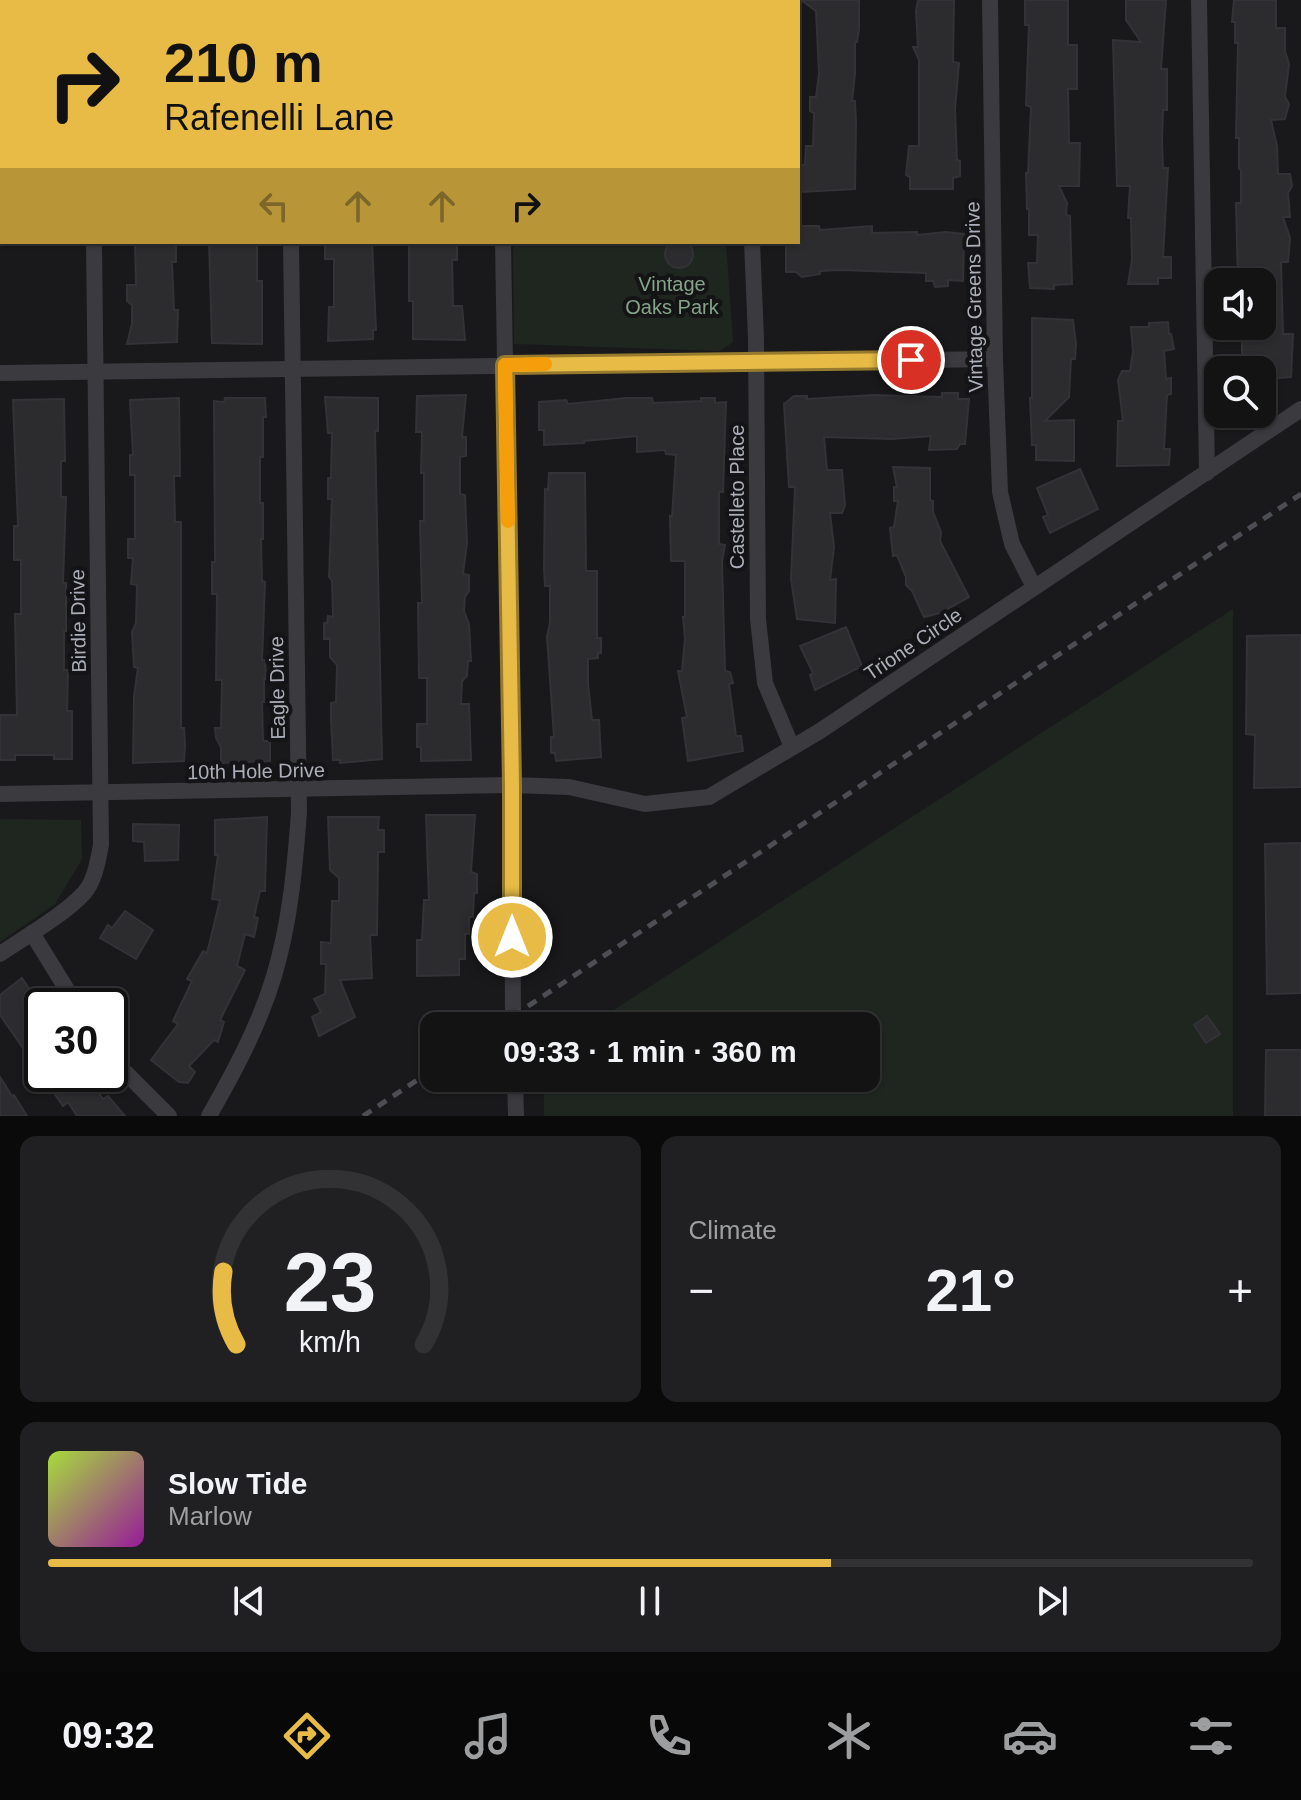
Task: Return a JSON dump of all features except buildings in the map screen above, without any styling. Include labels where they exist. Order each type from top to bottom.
[{"type":"street","name":"Vintage Greens Drive","points":[[990,0],[1000,492],[1012,544],[1034,587]]},
{"type":"street","points":[[1199,0],[1207,473]]},
{"type":"street","name":"Birdie Drive","points":[[0,954],[86,891],[101,845],[94,244]]},
{"type":"street","name":"Eagle Drive","points":[[209,1116],[240,1062],[274,976],[294,882],[299,791],[291,244]]},
{"type":"street","points":[[503,244],[513,1012]]},
{"type":"street","name":"Castelleto Place","points":[[752,244],[758,619],[765,683],[792,747]]},
{"type":"street","points":[[0,373],[995,359]]},
{"type":"street","name":"Trione Circle","points":[[512,785],[569,787],[645,804],[709,797],[820,731],[1301,409]]},
{"type":"street","name":"10th Hole Drive","points":[[0,794],[512,785]]},
{"type":"street","points":[[32,933],[66,988]]},
{"type":"street","points":[[128,1075],[169,1116]]},
{"type":"street","points":[[515,1092],[516,1116]]},
{"type":"green space","name":"Vintage Oaks Park","points":[[513,244],[726,244],[733,342],[720,351],[514,344]]},
{"type":"green space","points":[[1233,609],[1233,1116],[544,1116],[544,1092],[880,1092],[880,1012],[611,1012]]},
{"type":"green space","points":[[0,819],[81,820],[82,859],[55,904],[0,942]]},
{"type":"railway","points":[[519,1012],[1301,494]]},
{"type":"railway","points":[[363,1116],[420,1078]]},
{"type":"slow traffic","points":[[508,521],[505,365],[545,364]]},
{"type":"route","points":[[512,937],[505,365],[911,360]]}]
